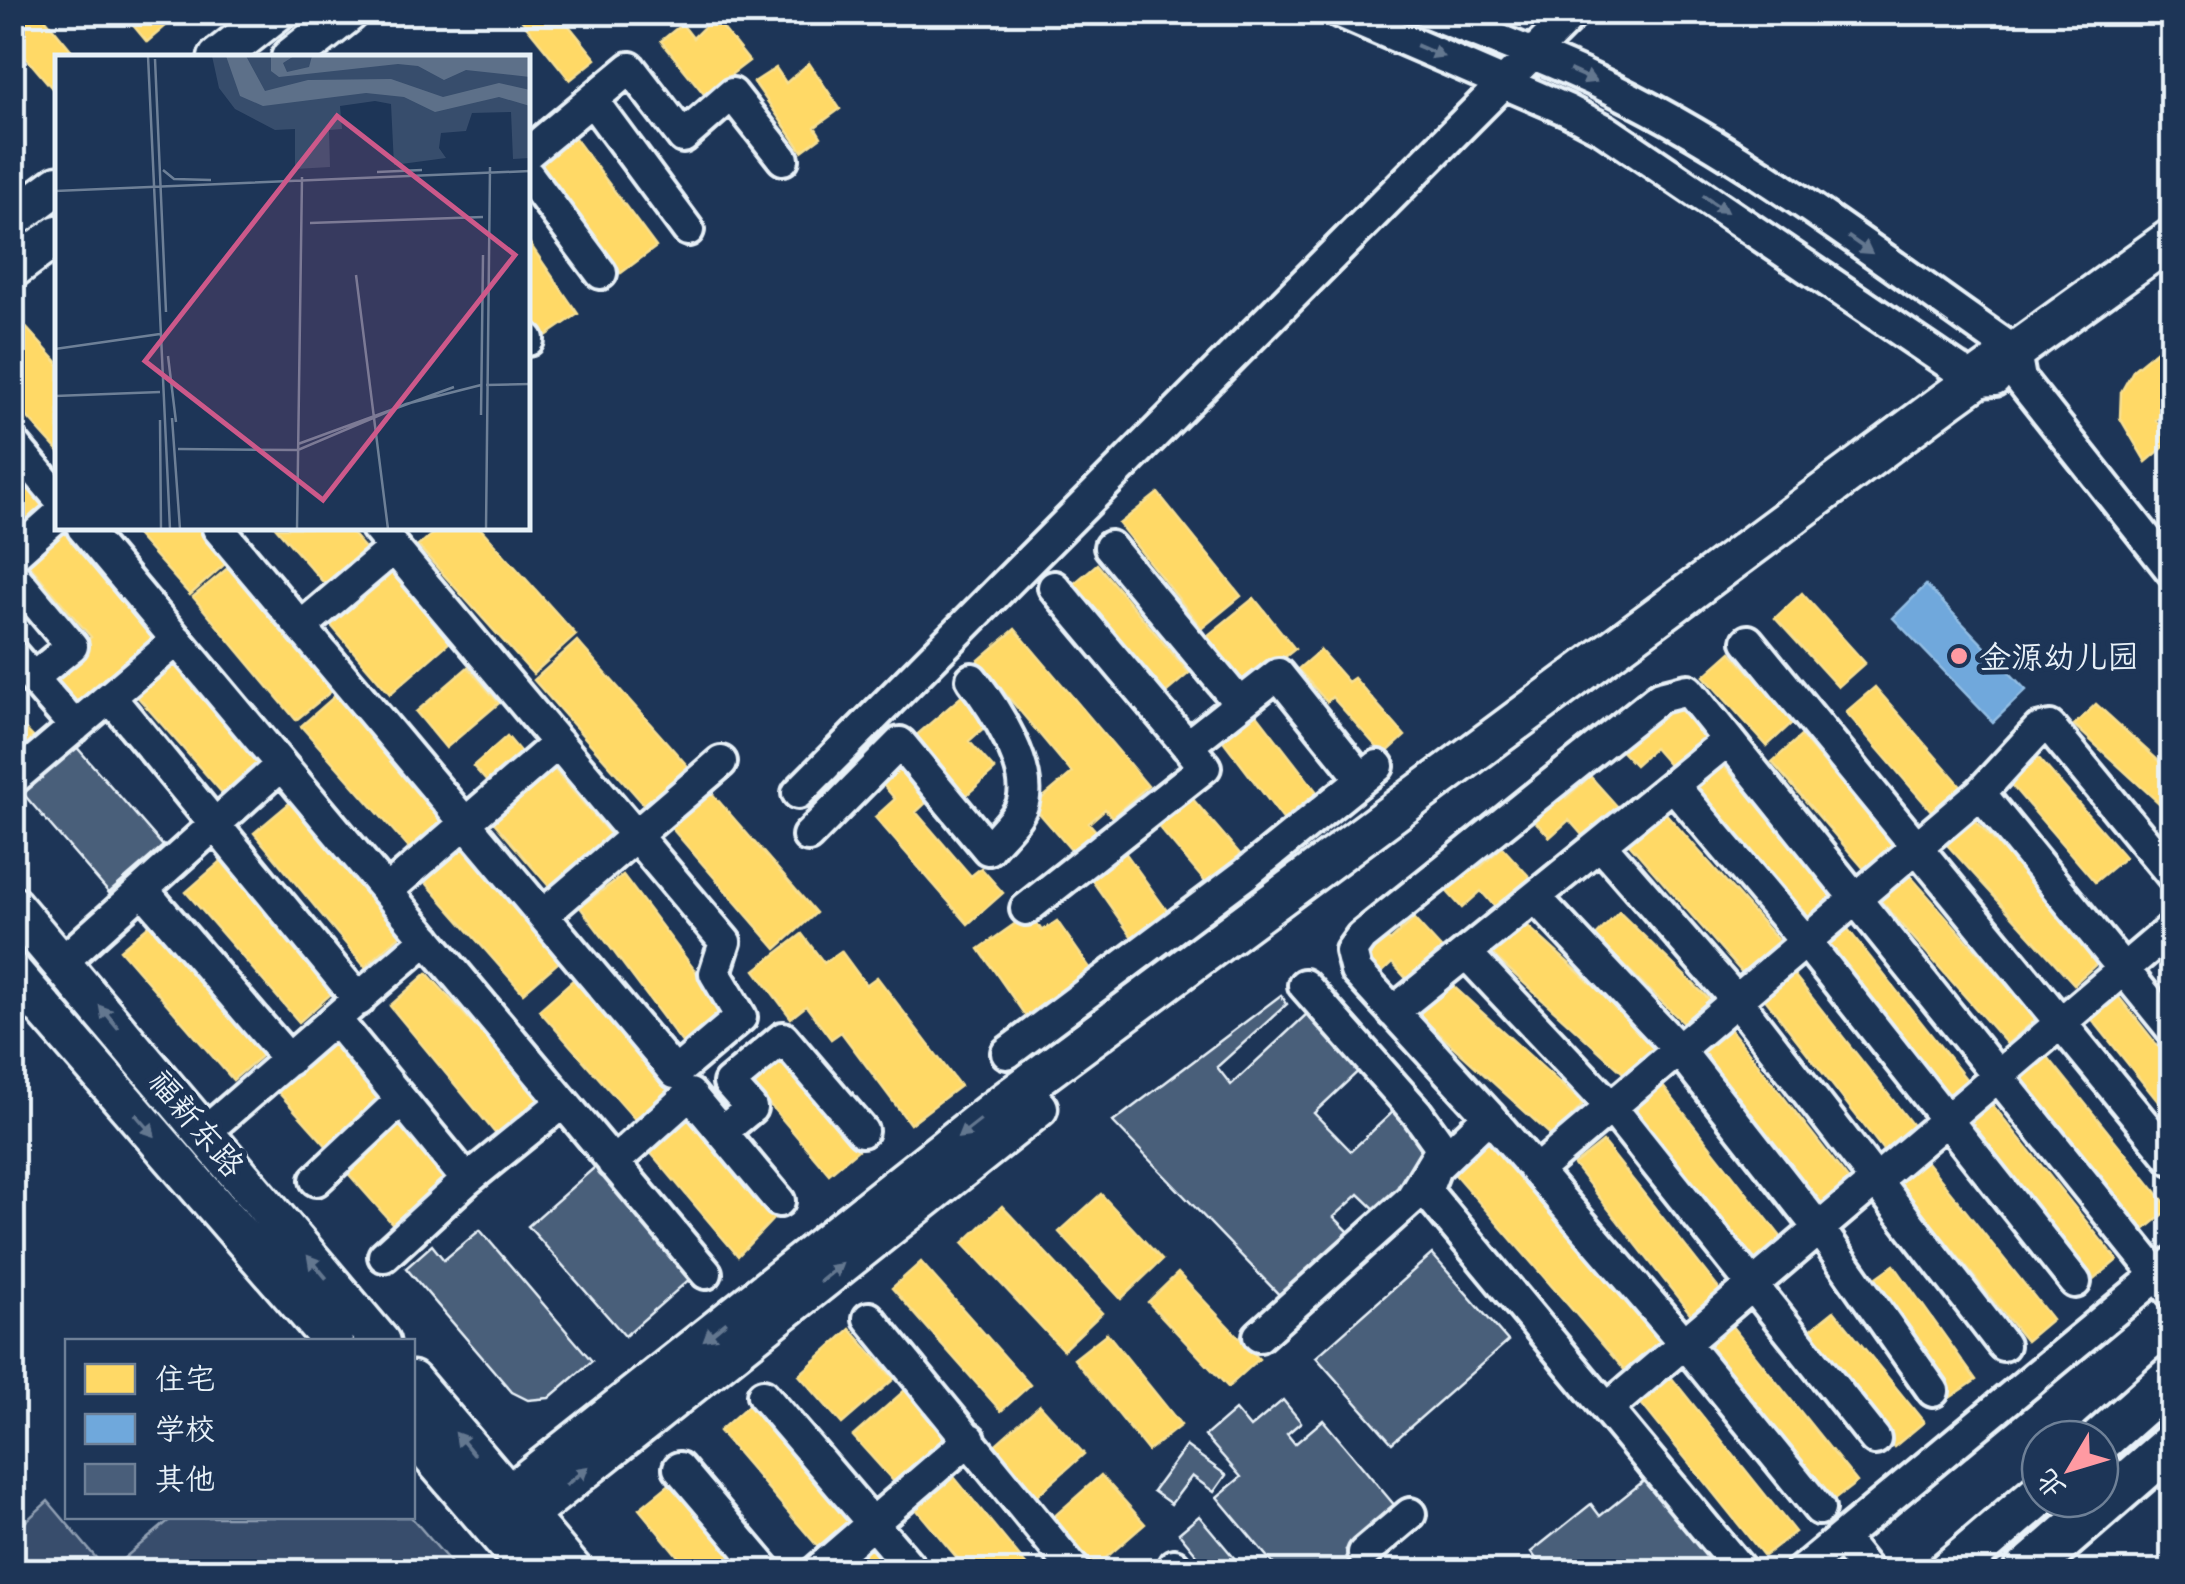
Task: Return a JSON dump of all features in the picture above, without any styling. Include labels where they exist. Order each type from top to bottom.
[{"type":"highway","points":[[2120,1421],[2172,1377]]},
{"type":"highway","points":[[2120,1490],[2172,1444]]},
{"type":"highway","points":[[1949,1572],[2020,1511]]},
{"type":"highway","points":[[2025,1572],[2086,1519]]},
{"type":"main road","points":[[222,55],[276,12]]},
{"type":"main road","points":[[294,55],[350,12]]},
{"type":"main road","points":[[12,219],[55,187]]},
{"type":"main road","points":[[12,269],[55,237]]},
{"type":"main road","points":[[504,1516],[2018,365],[2172,238]]},
{"type":"main road","points":[[504,1516],[995,1109],[1975,381],[2018,365],[2172,267]]},
{"type":"main road","name":"福新东路","points":[[12,906],[378,1339]]},
{"type":"main road","name":"福新东路","points":[[12,972],[330,1339]]},
{"type":"main road","points":[[2116,1419],[2172,1358]]},
{"type":"main road","points":[[415,1385],[504,1516],[531,1572]]},
{"type":"main road","points":[[415,1436],[504,1516],[574,1572]]},
{"type":"main road","points":[[2120,1494],[2172,1456]]},
{"type":"street","points":[[1340,12],[1606,130],[1975,381]]},
{"type":"street","points":[[1428,12],[1592,79],[1688,131],[1782,190],[2018,365],[2172,571]]},
{"type":"street","points":[[798,792],[1574,12]]},
{"type":"street","points":[[530,152],[630,68],[684,137],[732,94],[783,159]]},
{"type":"street","points":[[592,100],[688,230]]},
{"type":"street","points":[[530,178],[602,273]]},
{"type":"street","points":[[12,442],[55,493]]},
{"type":"street","points":[[12,556],[55,518]]},
{"type":"street","points":[[85,530],[706,1273]]},
{"type":"street","points":[[220,530],[301,627],[675,1072],[741,1017],[715,973],[726,942],[386,538],[301,627]]},
{"type":"street","points":[[1110,547],[1240,704]]},
{"type":"street","points":[[12,574],[72,646],[33,678]]},
{"type":"street","points":[[1026,909],[1205,767],[1054,588]]},
{"type":"street","points":[[12,780],[176,640]]},
{"type":"street","points":[[1748,642],[2172,1159]]},
{"type":"street","points":[[12,654],[75,726]]},
{"type":"street","points":[[1007,1054],[1244,875],[1370,772],[1278,674],[1187,746]]},
{"type":"street","points":[[808,836],[900,743],[988,848],[1022,805],[1021,763],[990,703],[972,678]]},
{"type":"street","points":[[1800,1572],[2168,1277],[2000,1078],[1688,690],[1660,698],[1361,938],[1351,951],[1356,971],[1489,1116],[1685,1344],[1819,1510]]},
{"type":"street","points":[[110,697],[214,825],[347,1009],[402,1100],[467,1180]]},
{"type":"street","points":[[1536,1171],[1980,792],[2038,730],[2050,727],[2172,875]]},
{"type":"street","points":[[1392,1012],[1728,740]]},
{"type":"street","points":[[387,891],[558,742]]},
{"type":"street","points":[[543,915],[722,762]]},
{"type":"street","points":[[62,962],[281,764]]},
{"type":"street","points":[[1673,785],[1806,942],[1946,1124],[2075,1282]]},
{"type":"street","points":[[1980,792],[2172,1029]]},
{"type":"street","points":[[1600,844],[1737,1001],[2003,1345]]},
{"type":"street","points":[[143,890],[289,1060]]},
{"type":"street","points":[[1535,897],[1679,1050],[1820,1230],[1933,1391]]},
{"type":"street","points":[[1608,1409],[2172,928]]},
{"type":"street","points":[[205,1132],[426,939]]},
{"type":"street","points":[[1466,953],[1612,1107],[1875,1439]]},
{"type":"street","points":[[1260,1336],[1411,1199],[1442,1148],[1304,985]]},
{"type":"street","points":[[722,1132],[751,1108],[730,1083],[783,1038],[862,1131]]},
{"type":"street","points":[[613,1162],[690,1094],[779,1202]]},
{"type":"street","points":[[316,1180],[402,1100]]},
{"type":"street","points":[[384,1256],[467,1180],[563,1102]]},
{"type":"street","points":[[1489,1116],[1435,1168],[1426,1191],[1742,1572]]},
{"type":"street","points":[[869,1318],[1076,1572]]},
{"type":"street","points":[[762,1395],[914,1572]]},
{"type":"street","points":[[816,1572],[970,1439]]},
{"type":"street","points":[[679,1468],[768,1572]]},
{"type":"street","points":[[1364,1553],[1410,1514]]},
{"type":"street","points":[[1841,1538],[1868,1572]]},
{"type":"shaded area","points":[[48,1501],[107,1571],[13,1571],[13,1533]]},
{"type":"shaded area","points":[[171,1519],[413,1519],[458,1571],[109,1571]]},
{"type":"building: 住宅","points":[[12,12],[40,12],[76,55],[55,55],[55,91],[12,41]]},
{"type":"building: 住宅","points":[[122,12],[182,12],[147,42]]},
{"type":"building: 住宅","points":[[515,12],[558,12],[596,59],[570,80]]},
{"type":"building: 住宅","points":[[714,17],[749,61],[724,80],[732,90],[713,105],[661,41],[682,24],[693,38]]},
{"type":"building: 住宅","points":[[809,63],[840,109],[815,127],[821,137],[802,151],[754,82],[776,68],[786,83]]},
{"type":"building: 住宅","points":[[572,134],[656,247],[621,273],[537,160]]},
{"type":"building: 住宅","points":[[530,244],[578,314],[543,338],[530,318]]},
{"type":"building: 住宅","points":[[23,324],[55,360],[55,448],[12,400],[12,333]]},
{"type":"building: 住宅","points":[[2172,338],[2172,407],[2156,420],[2172,440],[2146,462],[2120,418],[2121,392],[2134,369]]},
{"type":"building: 住宅","points":[[12,461],[51,505],[12,538]]},
{"type":"building: 住宅","points":[[1158,493],[1241,596],[1202,628],[1119,524]]},
{"type":"building: 住宅","points":[[66,530],[159,637],[77,707],[49,673],[91,637],[27,562]]},
{"type":"building: 住宅","points":[[132,530],[209,530],[233,557],[190,595]]},
{"type":"building: 住宅","points":[[278,530],[349,530],[370,554],[330,590]]},
{"type":"building: 住宅","points":[[437,530],[482,530],[576,635],[533,674],[418,546]]},
{"type":"building: 住宅","points":[[235,562],[339,685],[296,720],[193,597]]},
{"type":"building: 住宅","points":[[1097,564],[1189,673],[1156,701],[1063,593]]},
{"type":"building: 住宅","points":[[389,570],[451,641],[390,694],[328,622]]},
{"type":"building: 住宅","points":[[1802,593],[1865,663],[1838,687],[1775,618]]},
{"type":"building: 住宅","points":[[1254,598],[1295,649],[1246,688],[1206,637]]},
{"type":"building: 住宅","points":[[1015,629],[1148,786],[1112,817],[1105,809],[1089,823],[1097,832],[1073,852],[1033,806],[1072,773],[978,661]]},
{"type":"building: 住宅","points":[[577,641],[691,770],[648,809],[534,680]]},
{"type":"building: 住宅","points":[[173,650],[275,766],[232,804],[130,688]]},
{"type":"building: 住宅","points":[[1320,650],[1348,682],[1354,678],[1405,736],[1384,755],[1332,697],[1327,702],[1298,669]]},
{"type":"building: 住宅","points":[[1731,652],[1794,721],[1767,746],[1704,676]]},
{"type":"building: 住宅","points":[[468,667],[499,703],[446,748],[416,712]]},
{"type":"building: 住宅","points":[[1875,687],[1970,796],[1940,821],[1846,712]]},
{"type":"building: 住宅","points":[[344,688],[459,816],[415,855],[301,726]]},
{"type":"building: 住宅","points":[[962,696],[987,725],[969,741],[995,770],[962,799],[911,740]]},
{"type":"building: 住宅","points":[[1675,704],[1709,742],[1675,772],[1654,748],[1635,765],[1616,745],[1644,719],[1651,726]]},
{"type":"building: 住宅","points":[[2096,704],[2172,773],[2172,815],[2074,725]]},
{"type":"building: 住宅","points":[[1255,712],[1320,796],[1286,823],[1221,738]]},
{"type":"building: 住宅","points":[[12,715],[33,737],[12,757]]},
{"type":"building: 住宅","points":[[507,736],[524,756],[490,785],[473,766]]},
{"type":"building: 住宅","points":[[1801,736],[1895,846],[1866,871],[1772,762]]},
{"type":"building: 住宅","points":[[2030,748],[2125,857],[2095,882],[2001,773]]},
{"type":"building: 住宅","points":[[1719,761],[1844,898],[1816,924],[1691,787]]},
{"type":"building: 住宅","points":[[897,765],[928,801],[916,812],[971,876],[981,868],[1003,893],[968,924],[875,817],[895,799],[879,780]]},
{"type":"building: 住宅","points":[[552,767],[613,838],[553,891],[491,819]]},
{"type":"building: 住宅","points":[[1590,776],[1624,814],[1590,844],[1569,820],[1550,837],[1531,817],[1560,791],[1566,798]]},
{"type":"building: 住宅","points":[[703,783],[816,913],[776,949],[663,818]]},
{"type":"building: 住宅","points":[[1185,790],[1247,862],[1213,891],[1151,818]]},
{"type":"building: 住宅","points":[[292,801],[408,929],[365,967],[254,833]]},
{"type":"building: 住宅","points":[[1661,808],[1782,945],[1746,977],[1626,840]]},
{"type":"building: 住宅","points":[[1968,812],[2102,959],[2074,984],[1940,837]]},
{"type":"building: 住宅","points":[[464,839],[567,955],[523,993],[421,877]]},
{"type":"building: 住宅","points":[[1119,844],[1175,922],[1139,947],[1084,869]]},
{"type":"building: 住宅","points":[[1502,847],[1536,884],[1502,915],[1481,891],[1462,908],[1443,887],[1472,862],[1478,869]]},
{"type":"building: 住宅","points":[[226,857],[339,987],[299,1022],[186,892]]},
{"type":"building: 住宅","points":[[1905,870],[2036,1019],[2007,1044],[1876,895]]},
{"type":"building: 住宅","points":[[623,875],[727,1013],[684,1045],[580,907]]},
{"type":"building: 住宅","points":[[1619,912],[1714,1004],[1692,1031],[1595,937]]},
{"type":"building: 住宅","points":[[1030,913],[1042,931],[1057,921],[1099,981],[1051,1001],[1027,1018],[979,949]]},
{"type":"building: 住宅","points":[[161,915],[274,1045],[233,1080],[120,950]]},
{"type":"building: 住宅","points":[[1414,919],[1448,956],[1414,987],[1392,963],[1374,980],[1355,959],[1383,934],[1390,941]]},
{"type":"building: 住宅","points":[[1521,920],[1662,1048],[1632,1081],[1491,953]]},
{"type":"building: 住宅","points":[[1847,928],[1970,1084],[1940,1108],[1817,951]]},
{"type":"building: 住宅","points":[[802,934],[824,963],[841,951],[866,985],[877,977],[960,1086],[910,1124],[841,1032],[831,1039],[806,1006],[791,1018],[755,970]]},
{"type":"building: 住宅","points":[[1791,971],[1914,1127],[1884,1151],[1761,994]]},
{"type":"building: 住宅","points":[[582,972],[684,1088],[641,1126],[539,1010]]},
{"type":"building: 住宅","points":[[427,973],[543,1101],[500,1139],[390,1006]]},
{"type":"building: 住宅","points":[[1442,976],[1583,1104],[1553,1137],[1412,1009]]},
{"type":"building: 住宅","points":[[2118,996],[2172,1064],[2172,1119],[2091,1018]]},
{"type":"building: 住宅","points":[[1727,1025],[1850,1182],[1821,1205],[1698,1048]]},
{"type":"building: 住宅","points":[[330,1032],[389,1099],[331,1151],[271,1084]]},
{"type":"building: 住宅","points":[[2043,1051],[2170,1209],[2143,1231],[2017,1073]]},
{"type":"building: 住宅","points":[[783,1059],[860,1148],[829,1174],[753,1085]]},
{"type":"building: 住宅","points":[[1662,1085],[1785,1242],[1756,1265],[1633,1108]]},
{"type":"building: 住宅","points":[[1991,1103],[2117,1260],[2091,1282],[1964,1124]]},
{"type":"building: 住宅","points":[[688,1107],[776,1216],[738,1256],[644,1145]]},
{"type":"building: 住宅","points":[[397,1111],[457,1177],[398,1230],[339,1163]]},
{"type":"building: 住宅","points":[[1492,1135],[1669,1338],[1628,1374],[1451,1170]]},
{"type":"building: 住宅","points":[[1603,1142],[1726,1298],[1697,1322],[1574,1165]]},
{"type":"building: 住宅","points":[[1926,1161],[2052,1319],[2026,1341],[1899,1183]]},
{"type":"building: 住宅","points":[[1101,1194],[1162,1260],[1121,1299],[1059,1232]]},
{"type":"building: 住宅","points":[[1002,1206],[1102,1313],[1063,1350],[963,1243]]},
{"type":"building: 住宅","points":[[921,1262],[1030,1385],[1001,1411],[892,1288]]},
{"type":"building: 住宅","points":[[1894,1265],[1976,1380],[1948,1399],[1866,1285]]},
{"type":"building: 住宅","points":[[1178,1273],[1259,1359],[1228,1387],[1148,1302]]},
{"type":"building: 住宅","points":[[1834,1311],[1924,1422],[1894,1447],[1803,1336]]},
{"type":"building: 住宅","points":[[1730,1324],[1857,1482],[1830,1503],[1703,1345]]},
{"type":"building: 住宅","points":[[850,1329],[894,1379],[842,1424],[799,1375]]},
{"type":"building: 住宅","points":[[1107,1333],[1181,1425],[1148,1451],[1074,1359]]},
{"type":"building: 住宅","points":[[1671,1377],[1795,1532],[1764,1556],[1640,1402]]},
{"type":"building: 住宅","points":[[905,1390],[948,1440],[897,1485],[853,1436]]},
{"type":"building: 住宅","points":[[753,1401],[858,1523],[824,1554],[719,1431]]},
{"type":"building: 住宅","points":[[1040,1405],[1084,1454],[1032,1500],[988,1451]]},
{"type":"building: 住宅","points":[[1101,1475],[1145,1524],[1093,1569],[1050,1520]]},
{"type":"building: 住宅","points":[[954,1477],[1032,1572],[969,1572],[916,1509]]},
{"type":"building: 住宅","points":[[671,1483],[744,1572],[691,1572],[639,1509]]},
{"type":"building: 住宅","points":[[873,1536],[904,1572],[834,1572]]},
{"type":"building: 学校","points":[[1926,585],[2026,690],[1993,722],[1893,618]]},
{"type":"building: 其他","points":[[74,744],[163,846],[109,893],[20,790]]},
{"type":"building: 其他","points":[[1281,995],[1287,1004],[1217,1067],[1231,1085],[1309,1012],[1366,1064],[1314,1113],[1351,1151],[1398,1107],[1436,1150],[1383,1217],[1359,1194],[1334,1217],[1354,1237],[1287,1303],[1113,1122]]},
{"type":"building: 其他","points":[[595,1167],[692,1277],[625,1336],[528,1226]]},
{"type":"building: 其他","points":[[480,1230],[592,1361],[549,1398],[528,1400],[512,1392],[406,1268],[432,1245],[444,1260]]},
{"type":"building: 其他","points":[[1432,1254],[1508,1341],[1392,1443],[1316,1357]]},
{"type":"building: 其他","points":[[1283,1400],[1301,1422],[1287,1434],[1295,1444],[1323,1420],[1396,1507],[1346,1550],[1365,1572],[1280,1572],[1217,1497],[1241,1477],[1205,1436],[1235,1410],[1250,1428]]},
{"type":"building: 其他","points":[[1186,1446],[1226,1475],[1214,1492],[1192,1476],[1171,1504],[1153,1491]]},
{"type":"building: 其他","points":[[1646,1479],[1720,1572],[1546,1572],[1531,1552],[1591,1504],[1600,1516]]},
{"type":"building: 其他","points":[[1199,1516],[1246,1572],[1211,1572],[1179,1533]]},
{"type":"place","name":"金源幼儿园","points":[[1959,656]]}]
